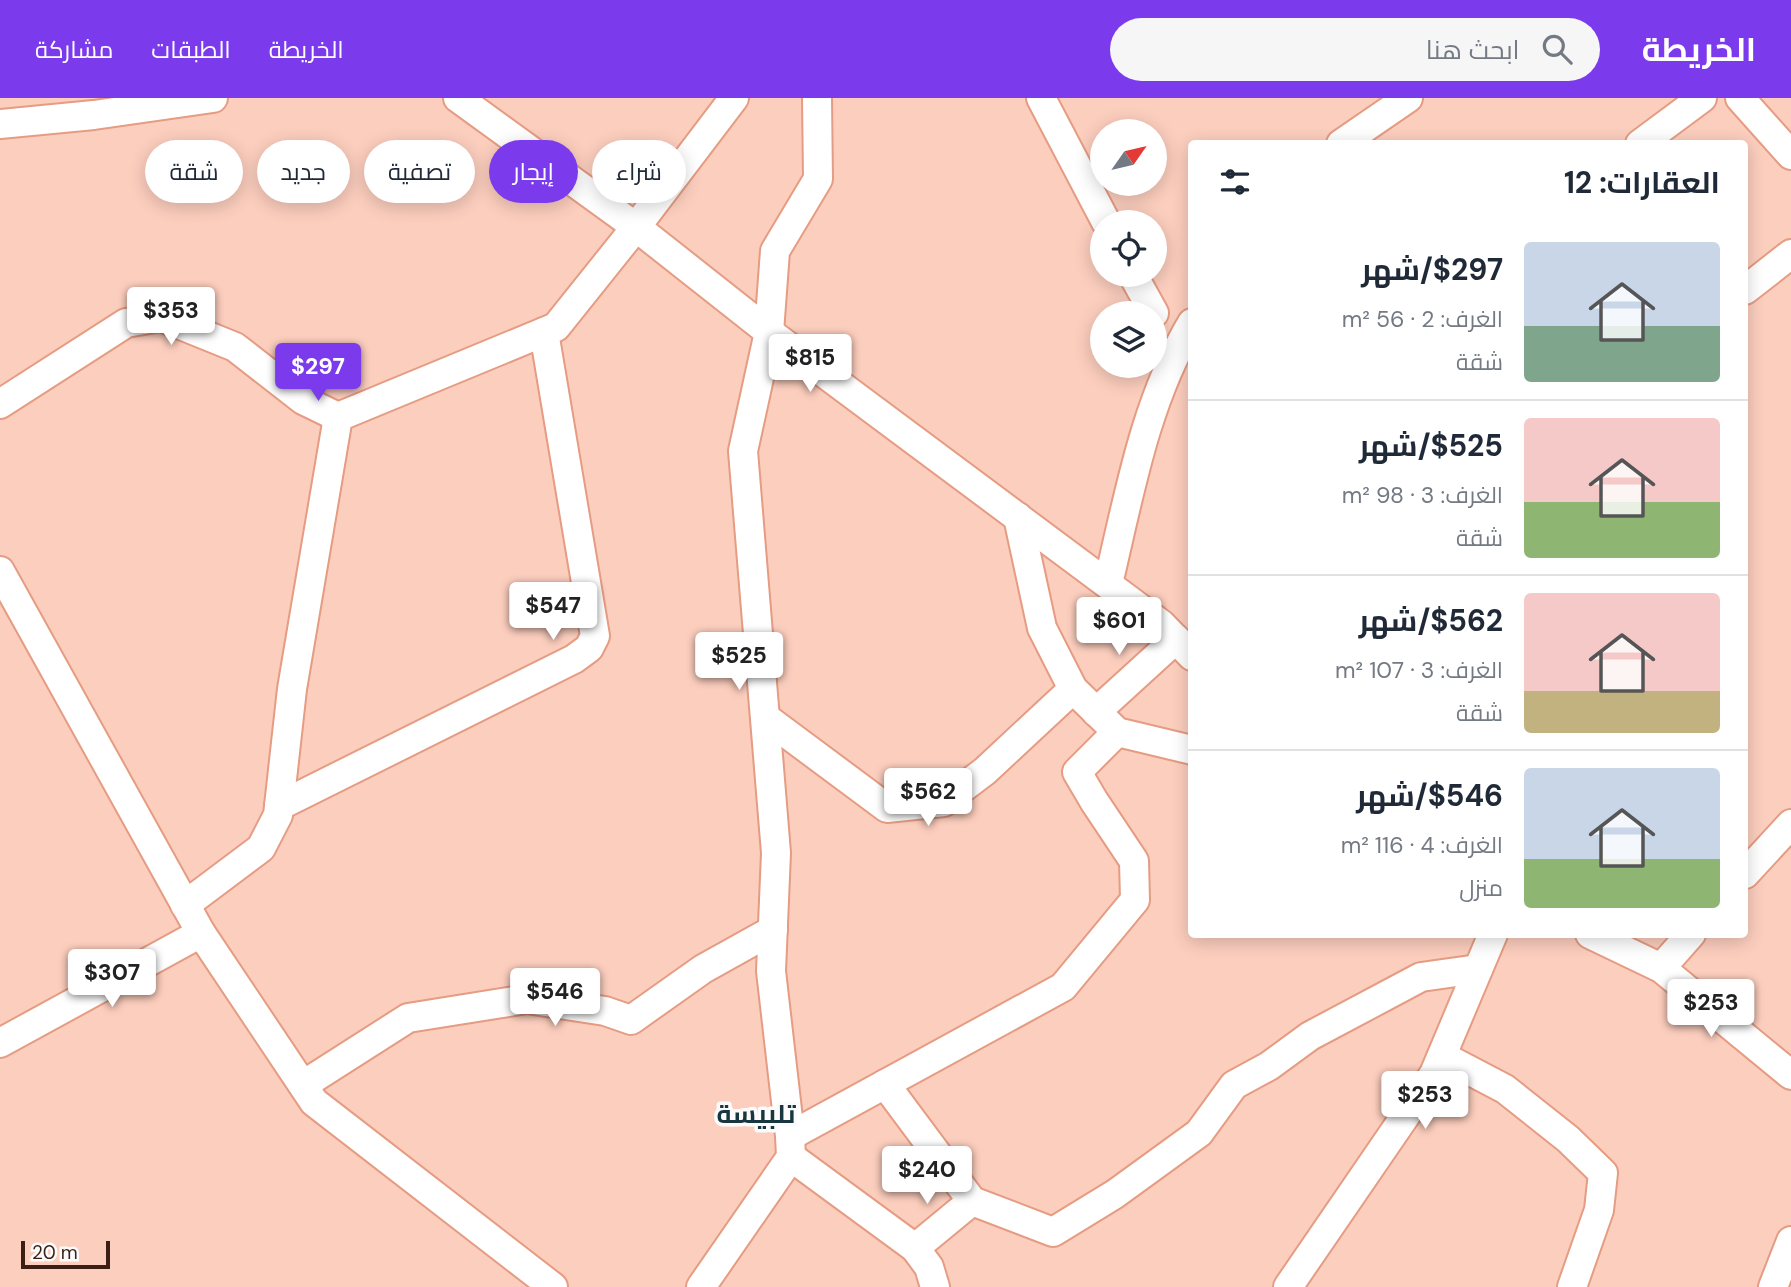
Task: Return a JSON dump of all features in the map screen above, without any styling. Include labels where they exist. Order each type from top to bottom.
[{"type":"street","points":[[0,124],[94,115],[213,98]]},
{"type":"street","points":[[458,98],[636,227],[769,332],[1161,624],[1184,648],[1096,712]]},
{"type":"street","points":[[0,404],[126,323],[161,317],[235,347],[303,400],[338,417],[556,327],[734,98]]},
{"type":"street","points":[[817,98],[818,179],[775,251],[769,332],[743,451],[776,853],[771,971],[790,1147],[915,1248],[929,1267],[935,1287]]},
{"type":"street","points":[[1041,98],[1100,210]]},
{"type":"street","points":[[1347,140],[1408,98]]},
{"type":"street","points":[[1645,140],[1702,98]]},
{"type":"street","points":[[1740,98],[1791,155]]},
{"type":"street","points":[[1748,288],[1791,254]]},
{"type":"street","points":[[1108,584],[1142,440],[1174,353],[1188,330]]},
{"type":"street","points":[[279,806],[574,659],[589,648],[595,636],[544,332]]},
{"type":"street","points":[[1167,340],[1174,353]]},
{"type":"street","points":[[186,905],[261,848],[278,815],[292,689],[338,417]]},
{"type":"street","points":[[1018,517],[1042,628],[1073,690],[1117,732],[1188,749]]},
{"type":"street","points":[[0,571],[201,933],[314,1102],[553,1287]]},
{"type":"street","points":[[766,718],[887,808],[944,802],[985,771],[1073,690]]},
{"type":"street","points":[[701,1287],[790,1147],[885,1084],[1063,987],[1135,900],[1134,861],[1077,772],[1117,732]]},
{"type":"street","points":[[1748,871],[1791,824]]},
{"type":"street","points":[[303,1085],[408,1018],[527,999],[605,1011],[631,1020],[703,969],[773,930]]},
{"type":"street","points":[[0,1043],[201,933]]},
{"type":"street","points":[[1287,1287],[1434,1073],[1491,938]]},
{"type":"street","points":[[1598,938],[1661,968],[1791,1075]]},
{"type":"street","points":[[1661,968],[1687,938]]},
{"type":"street","points":[[885,1084],[971,1201],[1053,1231],[1115,1194],[1199,1133],[1234,1085],[1269,1066],[1310,1035],[1421,977],[1478,969]]},
{"type":"street","points":[[1442,1056],[1505,1088],[1568,1139],[1603,1173],[1599,1210],[1572,1287]]},
{"type":"street","points":[[915,1248],[971,1201]]},
{"type":"street","points":[[1773,1287],[1791,1241]]},
{"type":"district","name":"تلبيسة","points":[[756,1114]]}]
